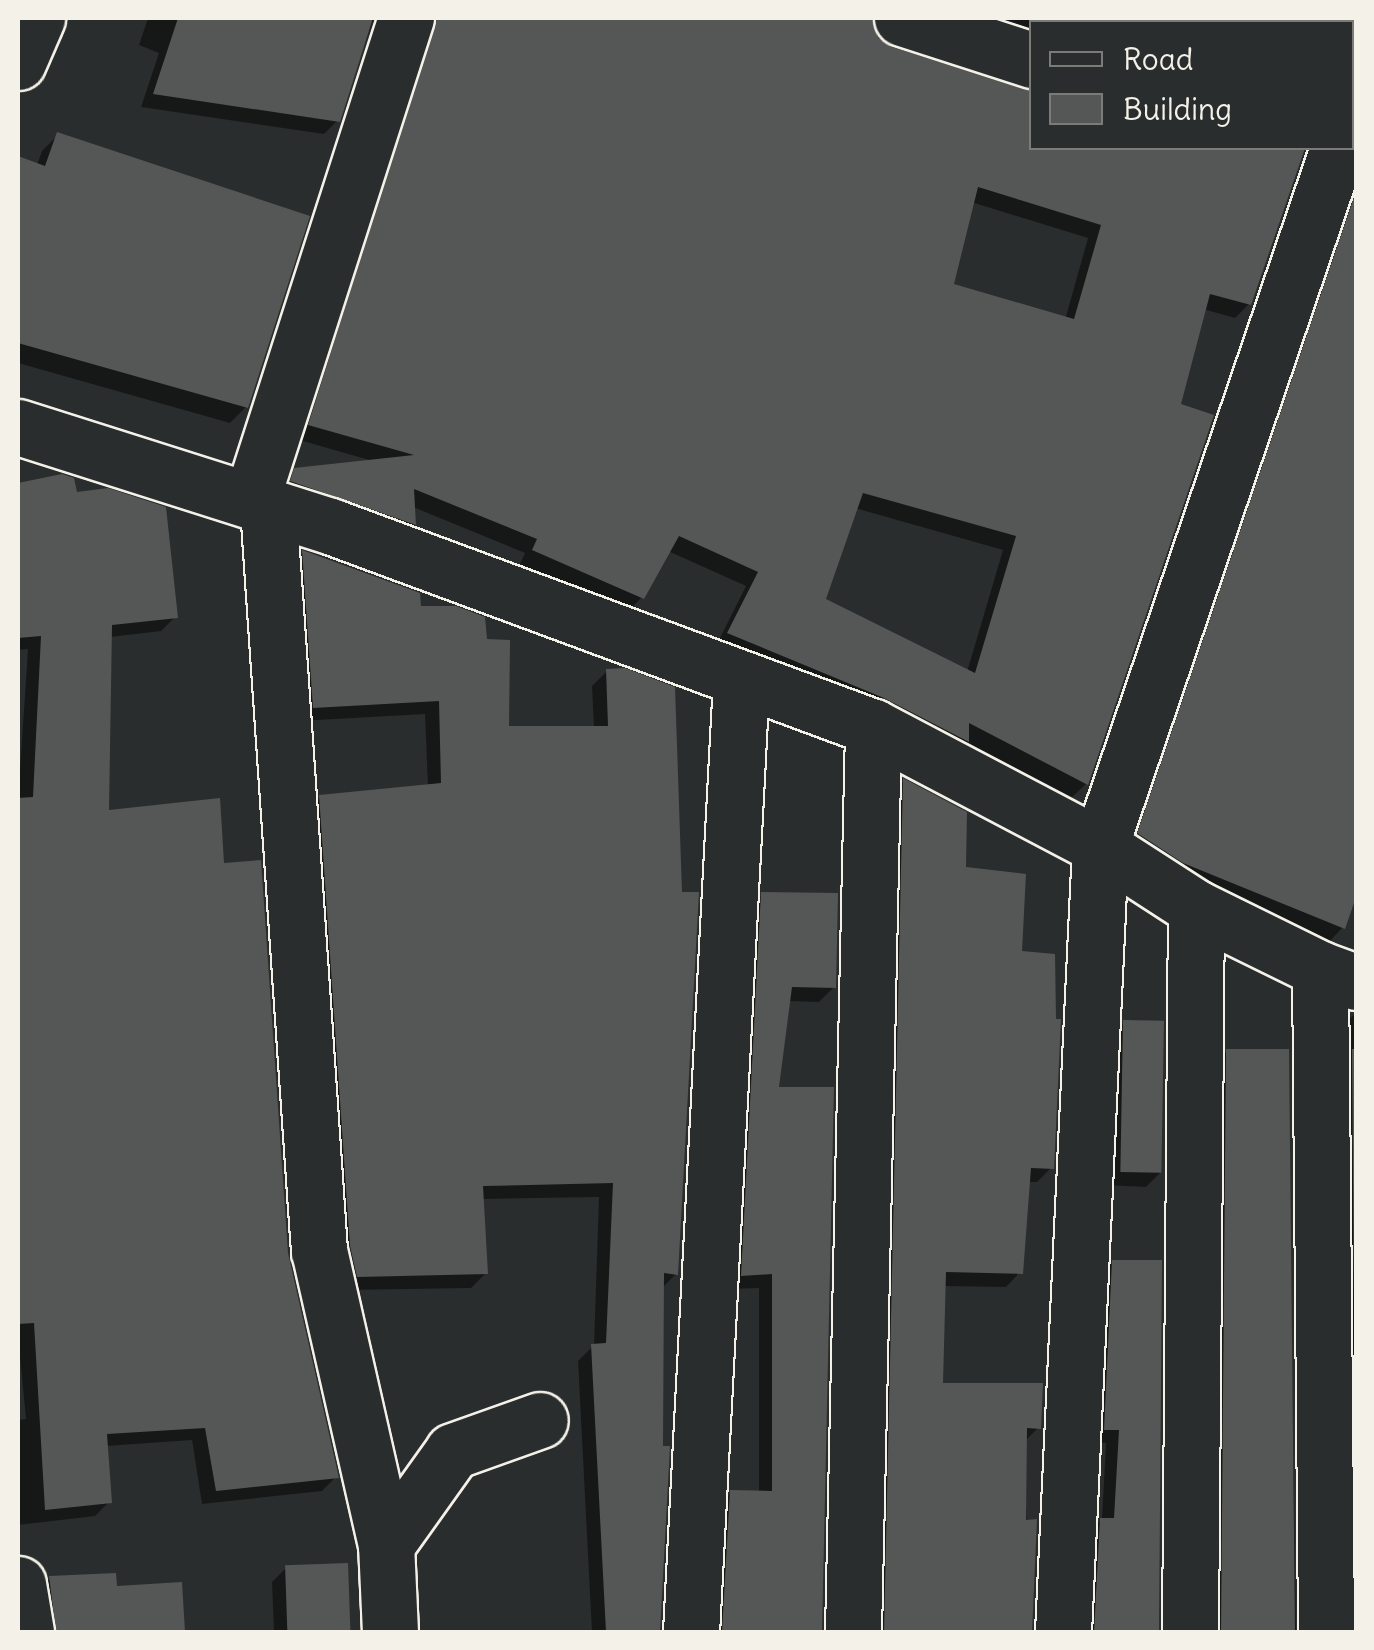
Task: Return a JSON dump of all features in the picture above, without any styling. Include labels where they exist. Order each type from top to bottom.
[{"type":"street","points":[[18,62],[38,18]]},
{"type":"street","points":[[390,1632],[386,1545],[319,1251],[268,506],[255,488],[406,18]]},
{"type":"street","points":[[902,18],[1029,59]]},
{"type":"street","points":[[1063,1632],[1100,846],[1337,150]]},
{"type":"street","points":[[18,427],[268,506],[741,682],[873,727],[1100,846],[1196,908],[1339,976],[1326,1632]]},
{"type":"street","points":[[691,1632],[741,682]]},
{"type":"street","points":[[852,1632],[873,727]]},
{"type":"street","points":[[1190,1632],[1196,908]]},
{"type":"street","points":[[386,1545],[453,1451],[540,1420]]},
{"type":"street","points":[[18,1584],[26,1632]]},
{"type":"building","points":[[178,18],[373,18],[340,122],[153,94]]},
{"type":"building","points":[[436,18],[872,18],[878,38],[892,47],[1029,89],[1029,150],[1304,150],[1251,305],[1210,294],[1181,404],[1214,415],[1088,785],[969,723],[969,742],[884,698],[727,633],[758,572],[679,536],[644,599],[532,550],[537,539],[414,489],[416,525],[290,481],[294,468],[414,455],[308,425]],"holes":[[[978,187],[1101,225],[1074,319],[954,284]],[[863,493],[1016,536],[975,673],[826,599]]]},
{"type":"building","points":[[57,132],[310,216],[248,408],[18,343],[18,156],[45,166]]},
{"type":"building","points":[[1356,191],[1356,897],[1345,929],[1183,863],[1137,833]]},
{"type":"building","points":[[62,474],[74,478],[77,492],[108,488],[166,507],[178,618],[112,625],[109,810],[220,798],[224,863],[261,860],[288,1253],[339,1478],[216,1491],[205,1428],[107,1434],[112,1503],[45,1510],[34,1323],[18,1324],[18,798],[33,797],[41,636],[18,638],[18,483]]},
{"type":"building","points":[[302,550],[420,593],[421,606],[456,606],[485,617],[487,639],[510,640],[509,726],[608,726],[606,669],[625,668],[675,687],[682,892],[699,892],[678,1275],[664,1273],[663,1446],[670,1446],[660,1632],[606,1632],[591,1344],[606,1343],[613,1183],[483,1186],[488,1274],[357,1277],[350,1246],[319,795],[441,783],[439,701],[313,708]]},
{"type":"building","points":[[903,778],[967,812],[966,867],[1026,874],[1022,951],[1055,954],[1056,1019],[1061,1019],[1054,1169],[1031,1168],[1023,1274],[946,1272],[943,1383],[1043,1383],[1041,1429],[1027,1428],[1026,1520],[1037,1519],[1032,1632],[884,1632]]},
{"type":"building","points":[[761,892],[838,893],[836,988],[792,987],[779,1087],[834,1087],[822,1632],[722,1632],[730,1490],[772,1491],[772,1274],[741,1276]]},
{"type":"building","points":[[1123,1020],[1164,1021],[1161,1173],[1120,1172]]},
{"type":"building","points":[[1226,1049],[1289,1049],[1295,1632],[1221,1632]]},
{"type":"building","points":[[1352,1049],[1356,1049],[1356,1549]]},
{"type":"building","points":[[1112,1260],[1162,1260],[1159,1632],[1094,1632],[1100,1518],[1114,1518],[1119,1430],[1104,1430]]},
{"type":"building","points":[[348,1563],[350,1632],[287,1632],[285,1565]]},
{"type":"building","points":[[116,1573],[117,1586],[182,1582],[185,1632],[56,1632],[49,1576]]}]
